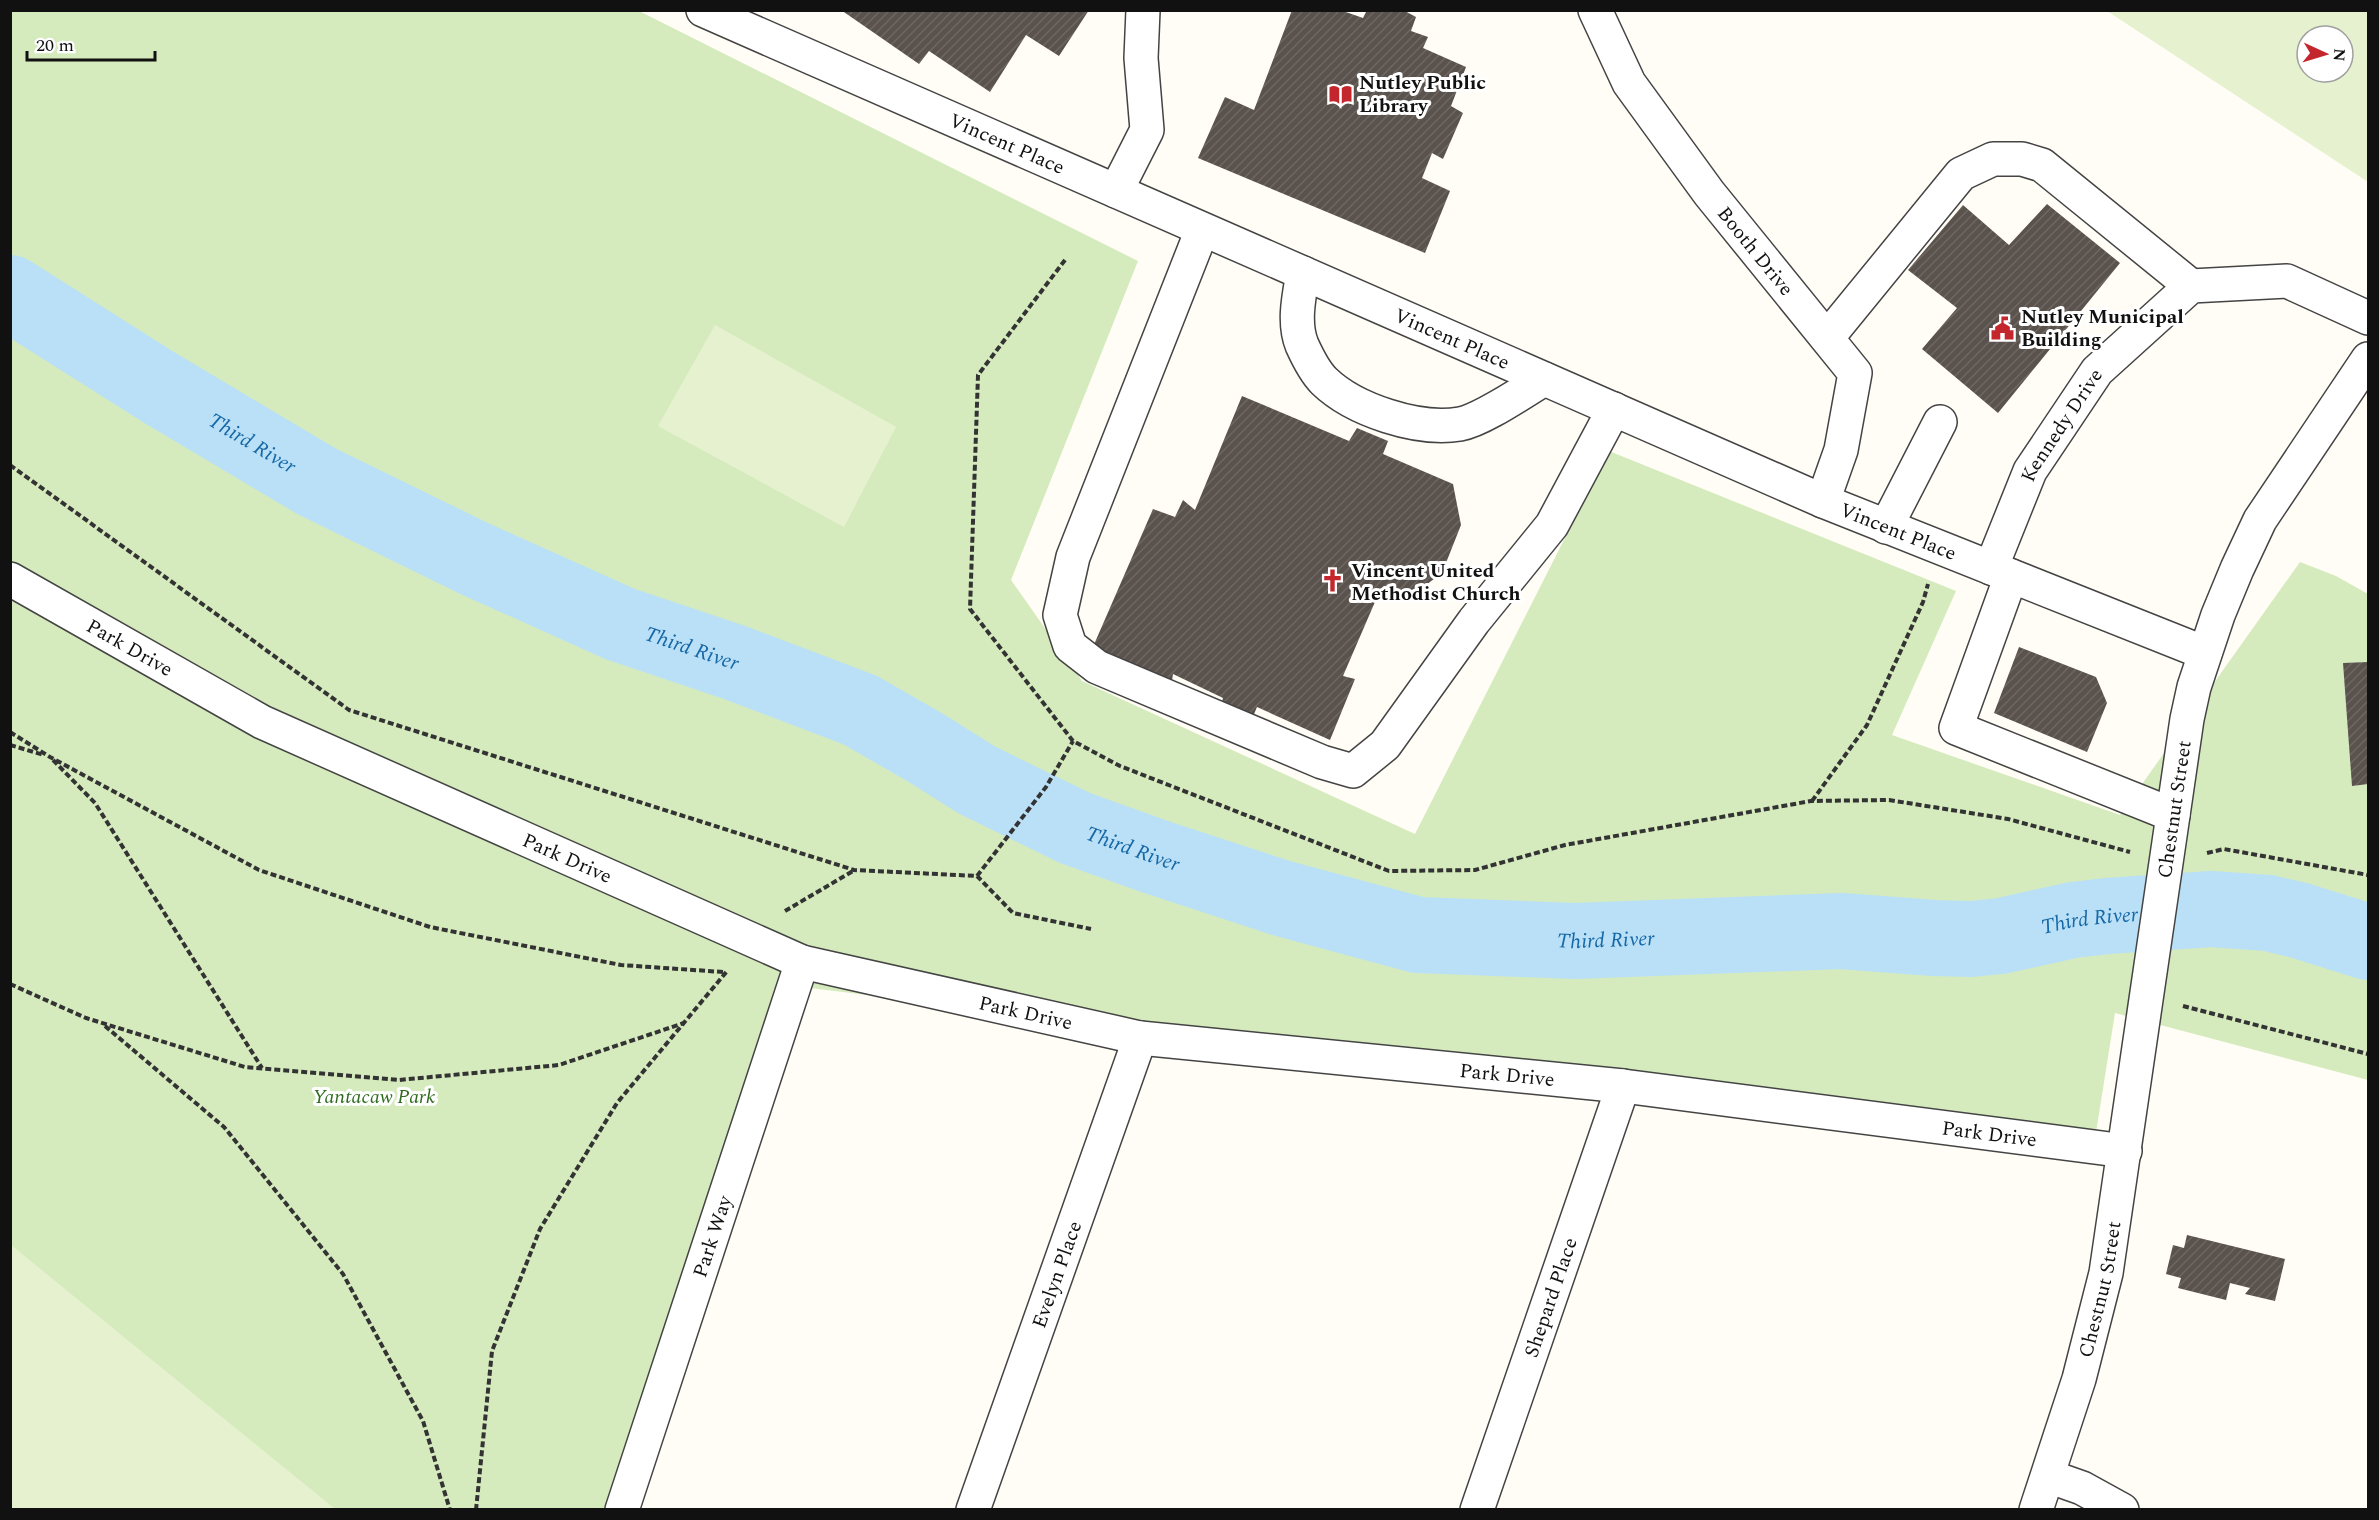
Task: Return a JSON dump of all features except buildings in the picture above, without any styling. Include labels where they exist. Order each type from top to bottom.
[{"type":"street","name":"Vincent Place","points":[[703,10],[1823,501],[2205,653]]},
{"type":"street","points":[[1116,191],[1147,130],[1141,58],[1143,10]]},
{"type":"street","name":"Booth Drive","points":[[1595,10],[1629,83],[1708,193],[1856,373],[1841,450],[1823,501]]},
{"type":"street","points":[[1827,338],[1961,174],[1993,159],[2022,159],[2042,165],[2191,286],[2287,281],[2368,318]]},
{"type":"street","points":[[1202,230],[1073,557],[1060,615],[1070,646],[1097,668],[1322,762],[1353,771],[1385,745],[1474,621],[1552,525],[1614,409]]},
{"type":"street","points":[[1302,273],[1297,316],[1302,344],[1323,380],[1349,400],[1394,418],[1427,426],[1461,424],[1494,409],[1544,379]]},
{"type":"street","name":"Kennedy Drive","points":[[2173,815],[1956,728],[2030,471],[2097,371],[2191,286]]},
{"type":"street","name":"Chestnut Street","points":[[2036,1509],[2094,1325],[2106,1273],[2187,719],[2205,653],[2236,569],[2260,520],[2368,359]]},
{"type":"street","points":[[1886,527],[1940,422]]},
{"type":"street","name":"Park Drive","points":[[10,579],[262,722],[802,962],[1140,1038],[1623,1086],[2125,1151]]},
{"type":"street","name":"Park Way","points":[[622,1509],[802,962]]},
{"type":"street","name":"Evelyn Place","points":[[973,1509],[1140,1038]]},
{"type":"street","name":"Shepard Place","points":[[1478,1509],[1623,1086]]},
{"type":"street","points":[[2048,1476],[2082,1488],[2122,1509]]},
{"type":"path","points":[[1065,260],[978,375],[970,609],[1073,741],[1120,766],[1389,871],[1475,870],[1566,844],[1811,801],[1889,800],[2008,819],[2166,862],[2224,849],[2368,875]]},
{"type":"path","points":[[10,465],[349,710],[854,870],[977,876],[1013,913],[1091,929]]},
{"type":"path","points":[[1811,801],[1867,724],[1923,602],[1937,548]]},
{"type":"path","points":[[10,732],[50,757],[259,870],[430,927],[621,965],[727,972]]},
{"type":"path","points":[[977,876],[1046,787],[1073,741]]},
{"type":"path","points":[[10,745],[50,757],[95,803],[262,1068]]},
{"type":"path","points":[[476,1509],[492,1350],[540,1229],[617,1103],[770,920],[854,870]]},
{"type":"path","points":[[10,984],[86,1018],[245,1067],[399,1080],[559,1065],[684,1023]]},
{"type":"path","points":[[2147,997],[2368,1053]]},
{"type":"path","points":[[102,1023],[225,1127],[343,1274],[423,1421],[450,1509]]},
{"type":"green space","name":"Yantacaw Park","points":[[10,11],[639,11],[1138,261],[1011,580],[1082,681],[1415,834],[1609,451],[1956,591],[1892,735],[2120,815],[2300,562],[2336,576],[2368,594],[2368,1080],[2115,1013],[2094,1145],[794,986],[622,1509],[11,1509]]},
{"type":"green space","points":[[2107,11],[2368,11],[2368,182]]},
{"type":"green space","points":[[715,325],[896,427],[844,527],[658,426]]},
{"type":"green space","points":[[11,1245],[335,1509],[11,1509]]},
{"type":"waterway","name":"Third River","points":[[10,293],[160,388],[316,481],[473,558],[620,624],[736,663],[860,710],[977,780],[1075,828],[1281,898],[1418,935],[1575,941],[1841,931],[1971,939],[2001,936],[2073,920],[2211,909],[2268,913],[2368,942]]},
{"type":"place","name":"Nutley Public Library","points":[[1341,94]]},
{"type":"place","name":"Nutley Municipal Building","points":[[2003,328]]},
{"type":"place","name":"Vincent United Methodist Church","points":[[1333,581]]}]
